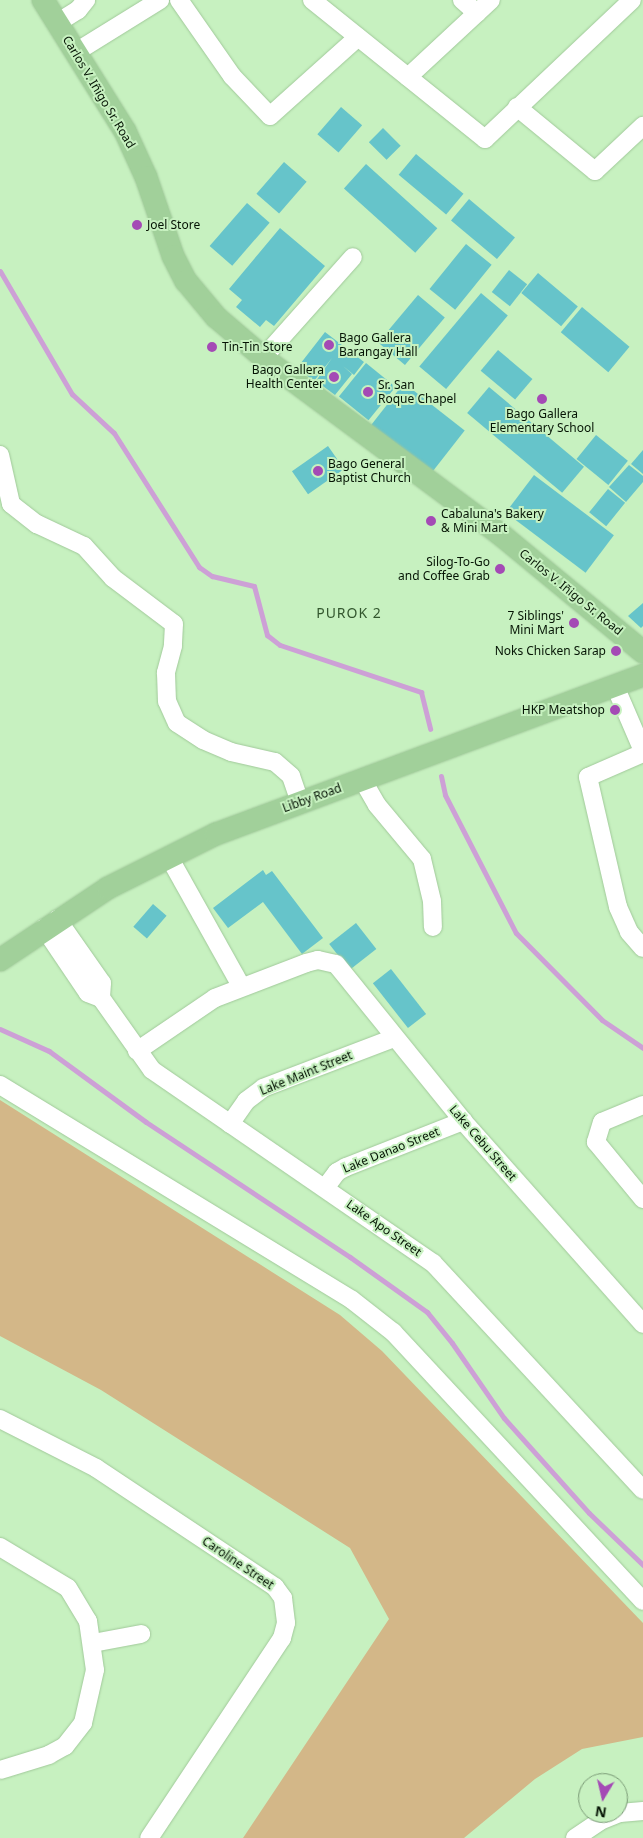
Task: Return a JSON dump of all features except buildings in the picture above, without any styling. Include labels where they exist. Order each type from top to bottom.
[{"type":"main road","name":"Carlos V. Iñigo Sr. Road","points":[[43,0],[136,154],[173,256],[186,281],[216,317],[263,358],[500,534],[639,644]]},
{"type":"main road","name":"Libby Road","points":[[0,960],[50,924],[169,856],[300,802],[643,675]]},
{"type":"street","points":[[58,23],[78,10],[86,0]]},
{"type":"street","points":[[76,52],[160,0]]},
{"type":"street","points":[[179,0],[232,76],[270,116],[358,37]]},
{"type":"street","points":[[312,0],[485,138],[632,0]]},
{"type":"street","points":[[462,0],[477,13]]},
{"type":"street","points":[[408,77],[491,0]]},
{"type":"street","points":[[517,107],[594,171],[643,126]]},
{"type":"street","points":[[263,358],[354,257]]},
{"type":"street","points":[[0,455],[11,504],[37,524],[84,546],[113,578],[146,600],[174,624],[173,646],[166,673],[167,701],[177,723],[210,743],[275,762],[291,776],[300,802]]},
{"type":"street","points":[[616,686],[643,752],[588,777],[620,913],[629,932],[643,948]]},
{"type":"street","points":[[362,780],[377,806],[422,859],[432,901],[433,927]]},
{"type":"street","points":[[136,1051],[193,1010],[241,986],[169,856]]},
{"type":"street","name":"Lake Apo Street","points":[[50,924],[102,983],[101,998],[136,1051],[152,1070],[433,1263],[643,1490]]},
{"type":"street","name":"Lake Cebu Street","points":[[241,986],[306,963],[327,960],[344,972],[394,1038],[463,1121],[643,1324]]},
{"type":"street","name":"Lake Maint Street","points":[[230,1124],[246,1101],[263,1088],[394,1038]]},
{"type":"street","points":[[0,1085],[352,1300],[393,1332],[643,1601]]},
{"type":"street","points":[[643,1105],[602,1122],[596,1142],[643,1199]]},
{"type":"street","name":"Lake Danao Street","points":[[325,1188],[337,1172],[346,1167],[463,1121]]},
{"type":"street","name":"Caroline Street","points":[[0,1419],[96,1468],[275,1587],[283,1598],[286,1623],[282,1638],[149,1838]]},
{"type":"street","points":[[0,1546],[68,1588],[88,1621],[93,1643],[95,1670],[91,1697],[84,1723],[74,1737],[49,1755],[0,1770]]},
{"type":"street","points":[[93,1643],[141,1634]]},
{"type":"street","points":[[574,1838],[600,1821],[620,1813],[643,1811]]},
{"type":"shaded area","points":[[0,1100],[340,1315],[382,1351],[643,1623],[643,1737],[582,1749],[535,1779],[464,1838],[243,1838],[389,1619],[350,1548],[101,1390],[0,1336]]},
{"type":"waterway","points":[[0,271],[72,394],[114,433],[199,567],[212,576],[254,586],[267,635],[280,645],[421,692],[430,729]]},
{"type":"waterway","points":[[441,776],[445,795],[516,933],[602,1020],[643,1048]]},
{"type":"waterway","points":[[0,1029],[49,1051],[146,1122],[350,1257],[427,1312],[452,1343],[504,1418],[589,1513],[643,1565]]},
{"type":"place","name":"Joel Store","points":[[137,225]]},
{"type":"place","name":"Bago Gallera Barangay Hall","points":[[329,345]]},
{"type":"place","name":"Tin-Tin Store","points":[[212,347]]},
{"type":"place","name":"Bago Gallera Health Center","points":[[334,377]]},
{"type":"place","name":"Sr. San Roque Chapel","points":[[368,392]]},
{"type":"place","name":"Bago Gallera Elementary School","points":[[542,399]]},
{"type":"place","name":"Bago General Baptist Church","points":[[318,471]]},
{"type":"place","name":"Cabaluna's Bakery & Mini Mart","points":[[431,521]]},
{"type":"place","name":"Silog-To-Go and Coffee Grab","points":[[500,569]]},
{"type":"place","name":"7 Siblings' Mini Mart","points":[[574,623]]},
{"type":"place","name":"Noks Chicken Sarap","points":[[616,651]]},
{"type":"place","name":"HKP Meatshop","points":[[615,710]]},
{"type":"district","name":"PUROK 2","points":[[349,613]]}]
